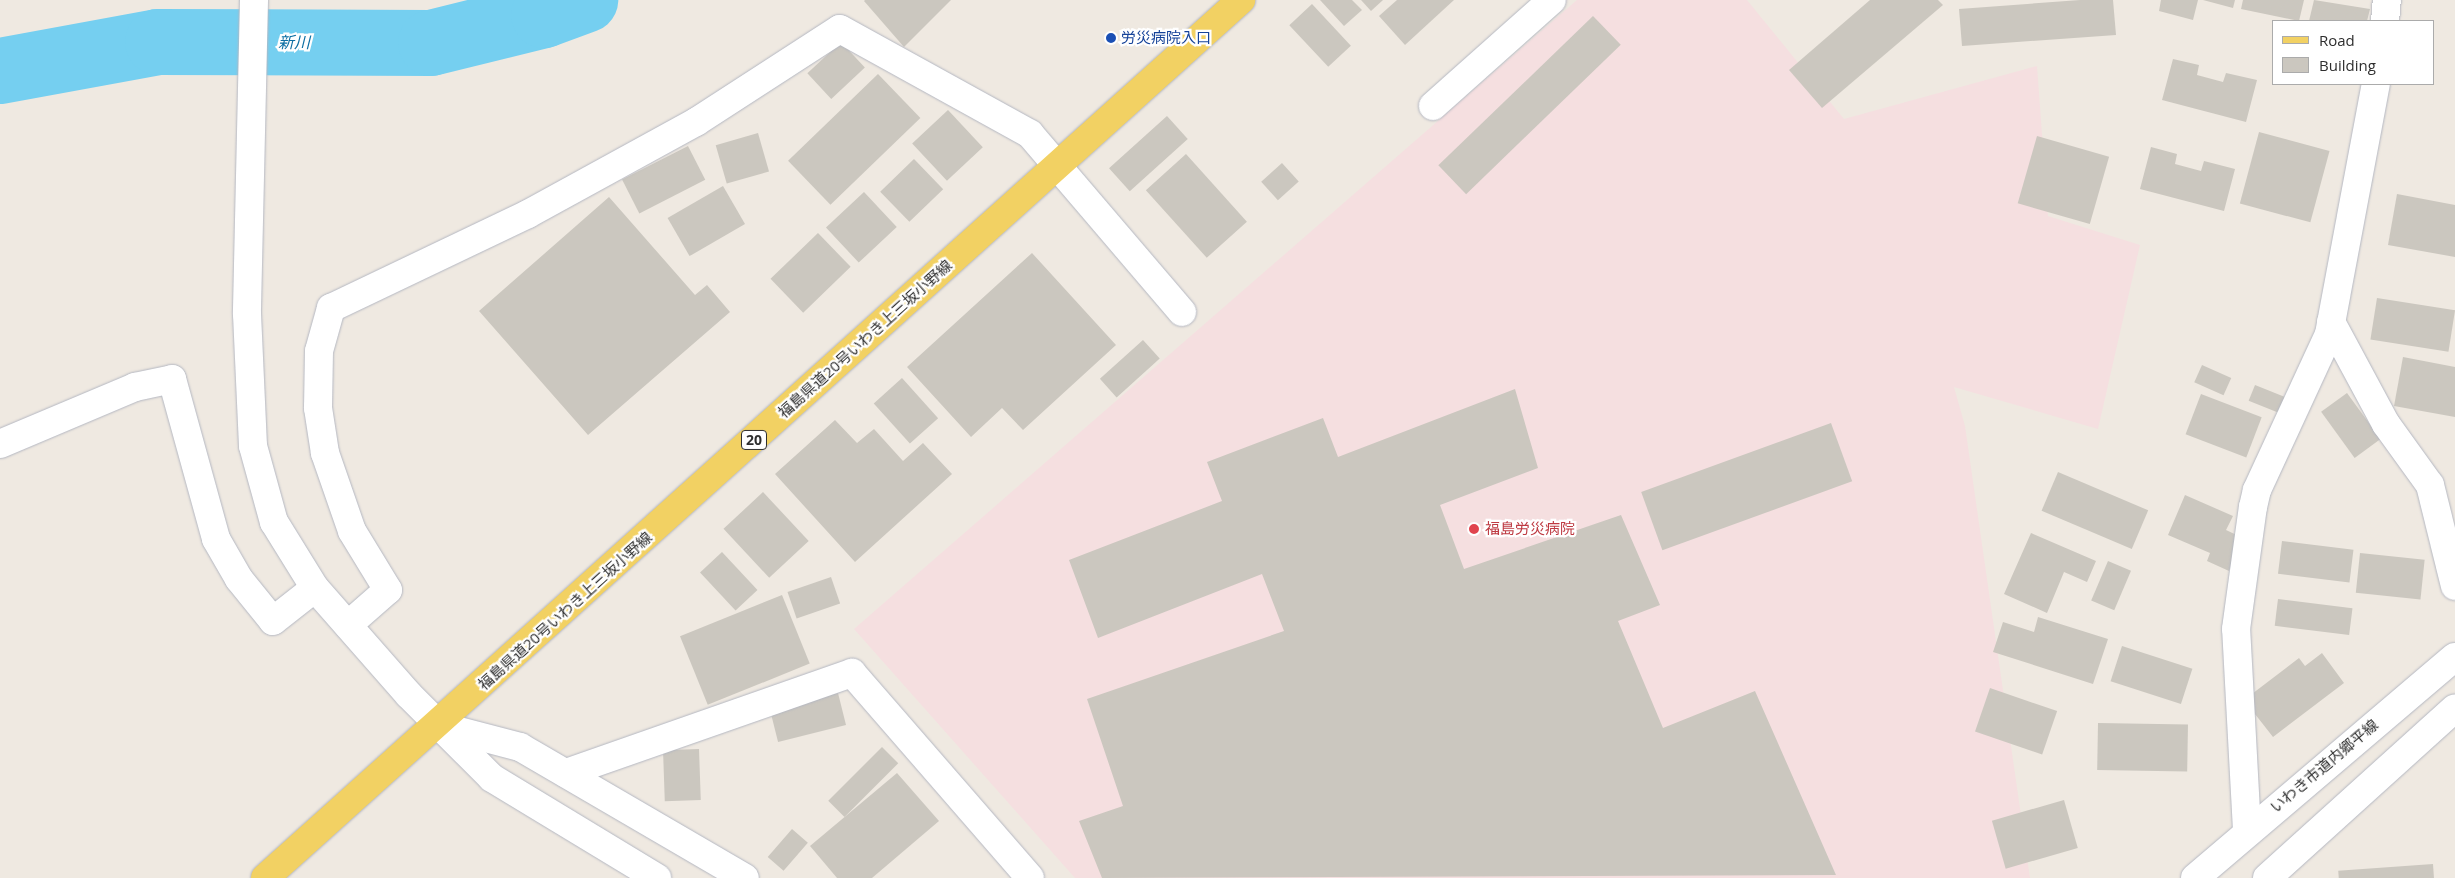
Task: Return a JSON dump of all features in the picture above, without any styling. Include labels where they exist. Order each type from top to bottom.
[{"type":"main road","name":"福島県道20号いわき上三坂小野線","points":[[265,878],[439,726],[1241,0]]},
{"type":"street","points":[[254,0],[247,314],[253,446],[274,522],[315,588],[439,726],[492,778],[657,878]]},
{"type":"street","points":[[1433,106],[1552,0]]},
{"type":"street","points":[[2385,20],[2387,0]]},
{"type":"street","points":[[348,625],[388,590],[352,531],[325,453],[318,408],[320,351],[331,308],[537,210],[696,122],[840,29],[1030,134],[1058,164],[1182,312]]},
{"type":"street","points":[[2247,830],[2236,629],[2253,507],[2331,322],[2376,85]]},
{"type":"street","points":[[2331,322],[2386,424],[2430,485],[2455,586]]},
{"type":"street","points":[[0,444],[136,387],[172,379],[216,539],[239,579],[273,620],[315,588]]},
{"type":"street","name":"いわき市道内郷平線","points":[[2194,878],[2247,830],[2455,657]]},
{"type":"street","points":[[566,773],[852,674],[1030,878]]},
{"type":"street","points":[[2267,878],[2455,708]]},
{"type":"street","points":[[439,726],[520,746],[732,875]]},
{"type":"shaded area","name":"福島労災病院","points":[[1577,0],[1747,0],[1844,119],[2037,66],[2048,216],[2140,245],[2098,429],[1954,387],[1965,426],[2030,878],[1075,878],[854,629]]},
{"type":"building","points":[[865,0],[951,0],[904,47],[864,1]]},
{"type":"building","points":[[1320,0],[1352,0],[1362,10],[1344,26]]},
{"type":"building","points":[[1361,0],[1383,0],[1371,11]]},
{"type":"building","points":[[1397,0],[1454,0],[1405,45],[1379,16]]},
{"type":"building","points":[[1870,0],[1938,0],[1943,5],[1822,108],[1789,70]]},
{"type":"building","points":[[2080,0],[2113,0],[2116,35],[1962,46],[1959,9]]},
{"type":"building","points":[[2161,0],[2198,0],[2193,20],[2159,11]]},
{"type":"building","points":[[2203,0],[2235,0],[2233,8]]},
{"type":"building","points":[[2243,0],[2304,0],[2299,20],[2241,9]]},
{"type":"building","points":[[2314,0],[2370,9],[2367,20],[2309,20]]},
{"type":"building","points":[[1312,4],[1351,46],[1328,67],[1289,25]]},
{"type":"building","points":[[1593,16],[1621,45],[1466,194],[1438,165]]},
{"type":"building","points":[[841,42],[865,68],[831,99],[807,73]]},
{"type":"building","points":[[2173,59],[2199,65],[2197,75],[2223,82],[2226,73],[2257,80],[2246,122],[2162,100]]},
{"type":"building","points":[[878,74],[920,118],[830,205],[788,161]]},
{"type":"building","points":[[948,110],[983,147],[947,181],[912,143]]},
{"type":"building","points":[[1167,116],[1188,139],[1130,191],[1109,168]]},
{"type":"building","points":[[2259,132],[2330,151],[2310,222],[2240,203]]},
{"type":"building","points":[[758,133],[769,171],[727,184],[716,145]]},
{"type":"building","points":[[2037,136],[2109,157],[2090,224],[2018,203]]},
{"type":"building","points":[[688,146],[705,180],[639,213],[622,180]]},
{"type":"building","points":[[2151,147],[2177,154],[2175,164],[2201,171],[2204,161],[2235,169],[2224,211],[2140,189]]},
{"type":"building","points":[[1186,154],[1247,222],[1207,258],[1146,190]]},
{"type":"building","points":[[914,159],[943,189],[909,222],[880,192]]},
{"type":"building","points":[[1282,163],[1299,182],[1278,200],[1261,182]]},
{"type":"building","points":[[723,186],[745,224],[690,256],[668,218]]},
{"type":"building","points":[[864,192],[897,227],[859,263],[826,227]]},
{"type":"building","points":[[2397,194],[2455,205],[2455,257],[2388,245]]},
{"type":"building","points":[[609,197],[695,295],[707,285],[730,312],[588,435],[479,311]]},
{"type":"building","points":[[818,233],[851,267],[803,313],[771,279]]},
{"type":"building","points":[[1032,253],[1116,345],[1023,430],[1002,408],[971,437],[907,367]]},
{"type":"building","points":[[2377,298],[2455,310],[2448,352],[2370,339]]},
{"type":"building","points":[[1143,340],[1160,359],[1117,397],[1100,379]]},
{"type":"building","points":[[2403,357],[2455,367],[2455,417],[2394,406]]},
{"type":"building","points":[[2202,365],[2231,378],[2224,395],[2194,382]]},
{"type":"building","points":[[902,378],[938,418],[910,444],[874,403]]},
{"type":"building","points":[[2255,385],[2287,398],[2281,414],[2249,401]]},
{"type":"building","points":[[1515,389],[1538,468],[1440,505],[1464,569],[1621,515],[1660,605],[1618,621],[1663,728],[1755,691],[1836,875],[1102,878],[1079,821],[1123,806],[1087,699],[1284,631],[1262,574],[1098,638],[1069,560],[1222,501],[1207,462],[1323,418],[1338,457]]},
{"type":"building","points":[[2347,393],[2381,439],[2355,458],[2321,412]]},
{"type":"building","points":[[2201,394],[2262,417],[2246,457],[2186,434]]},
{"type":"building","points":[[835,420],[857,443],[874,429],[903,461],[923,443],[952,474],[855,562],[775,474]]},
{"type":"building","points":[[1831,423],[1852,481],[1662,550],[1641,492]]},
{"type":"building","points":[[2058,472],[2148,510],[2132,549],[2042,511]]},
{"type":"building","points":[[763,492],[809,541],[769,578],[724,529]]},
{"type":"building","points":[[2185,495],[2233,516],[2226,530],[2243,538],[2229,571],[2207,561],[2210,553],[2168,535]]},
{"type":"building","points":[[2031,533],[2096,561],[2087,582],[2064,572],[2047,613],[2004,594]]},
{"type":"building","points":[[2282,541],[2353,550],[2349,583],[2278,574]]},
{"type":"building","points":[[722,552],[757,590],[736,610],[700,572]]},
{"type":"building","points":[[2360,553],[2425,560],[2420,600],[2356,593]]},
{"type":"building","points":[[2108,561],[2131,571],[2114,610],[2091,601]]},
{"type":"building","points":[[831,577],[840,603],[797,618],[788,592]]},
{"type":"building","points":[[782,595],[810,664],[708,705],[680,636]]},
{"type":"building","points":[[2278,599],[2352,608],[2349,635],[2275,626]]},
{"type":"building","points":[[2038,617],[2108,639],[2093,684],[1993,652],[2003,622],[2034,632]]},
{"type":"building","points":[[2122,646],[2192,669],[2181,704],[2111,681]]},
{"type":"building","points":[[2322,653],[2344,683],[2273,737],[2244,700],[2299,658],[2305,666]]},
{"type":"building","points":[[1990,688],[2057,711],[2042,755],[1975,731]]},
{"type":"building","points":[[838,693],[846,725],[778,742],[770,710]]},
{"type":"building","points":[[2098,723],[2188,725],[2187,772],[2097,770]]},
{"type":"building","points":[[882,747],[898,763],[845,817],[828,801]]},
{"type":"building","points":[[699,749],[701,800],[665,801],[663,750]]},
{"type":"building","points":[[897,773],[939,821],[872,878],[837,878],[810,846]]},
{"type":"building","points":[[2064,800],[2078,848],[2006,869],[1992,821]]},
{"type":"building","points":[[792,829],[808,843],[784,871],[768,857]]},
{"type":"building","points":[[2433,864],[2434,878],[2339,878],[2338,871]]},
{"type":"waterway","name":"新川","points":[[0,71],[158,42],[431,43],[544,15],[585,0]]},
{"type":"place","name":"労災病院入口","points":[[1111,38]]},
{"type":"place","name":"福島労災病院","points":[[1474,529]]}]
